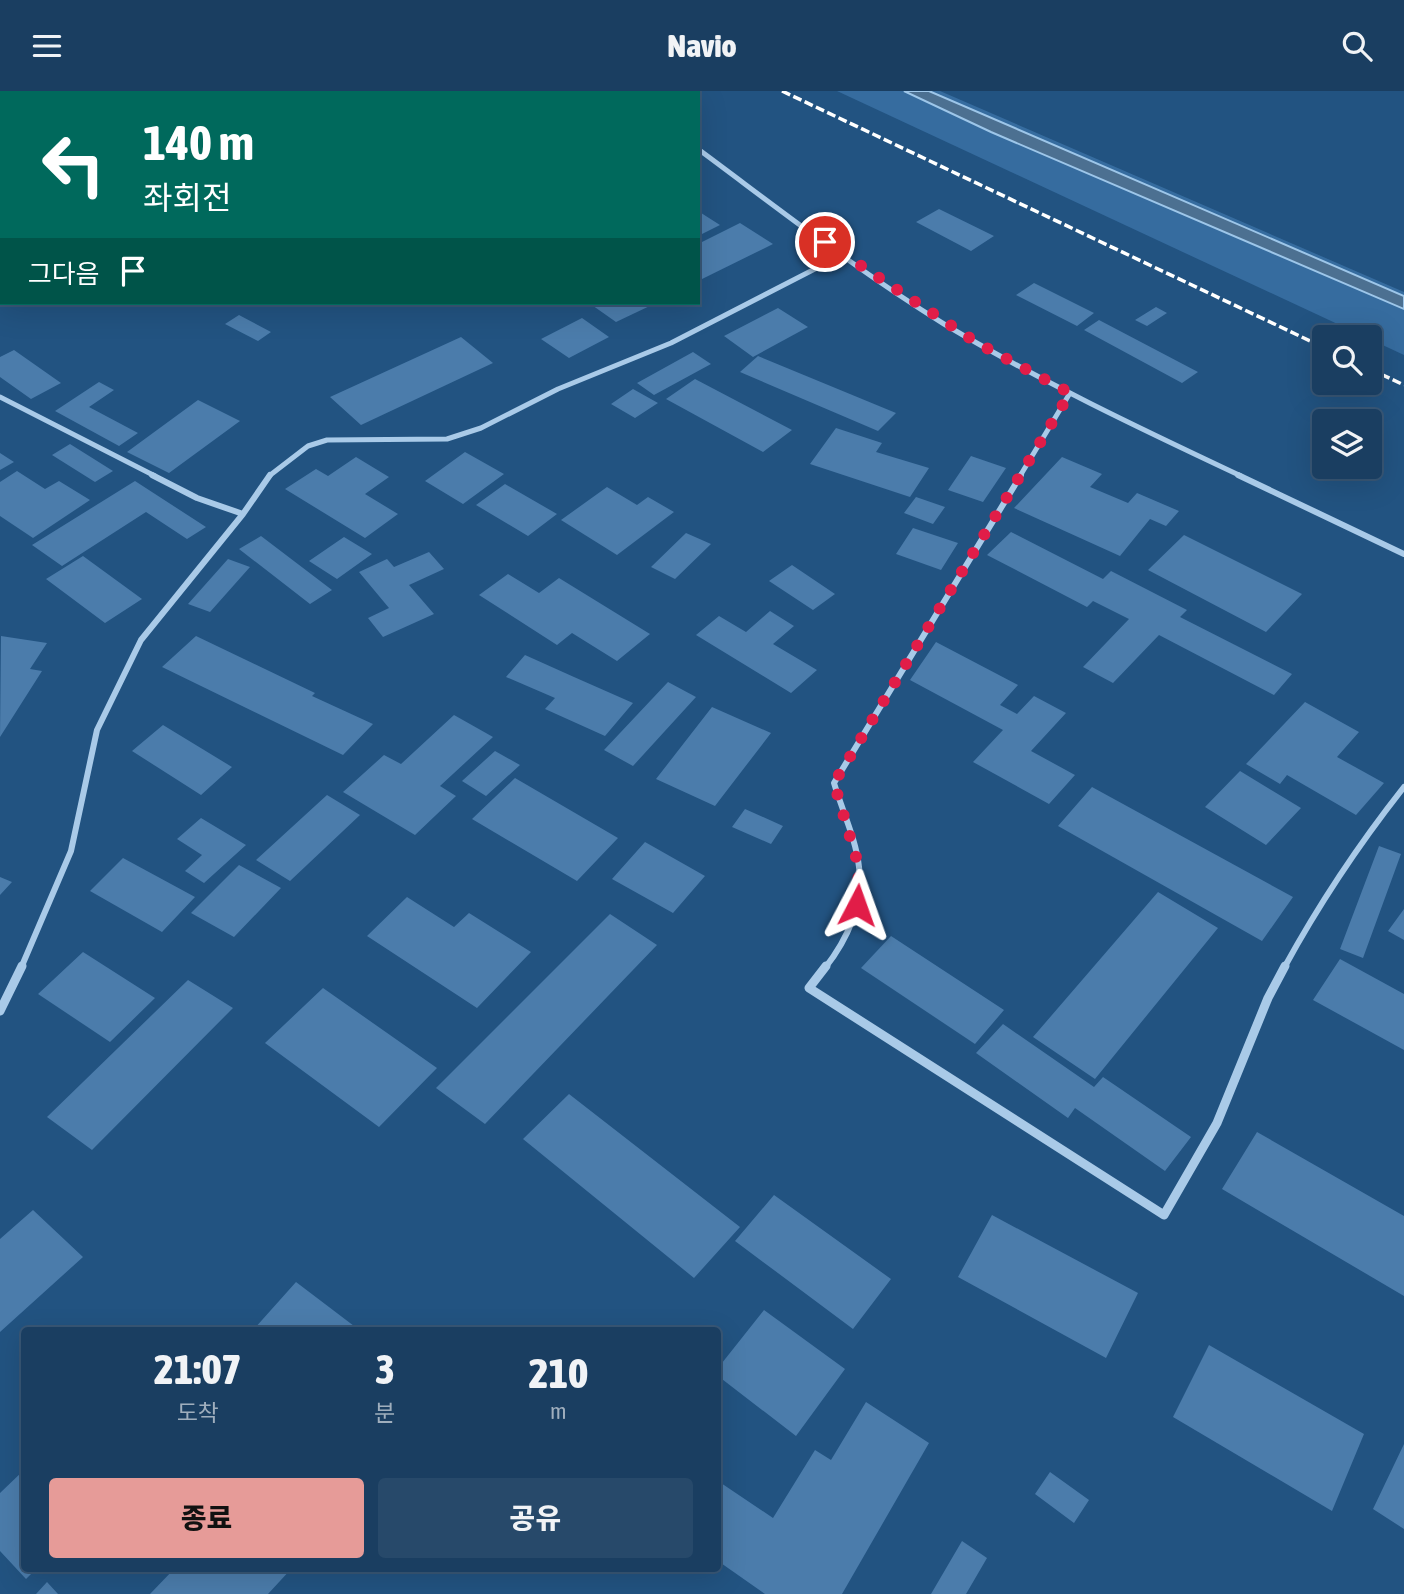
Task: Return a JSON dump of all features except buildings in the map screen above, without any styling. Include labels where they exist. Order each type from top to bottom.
[{"type":"street","points":[[700,150],[842,255],[979,344],[1070,393],[1404,554]]},
{"type":"street","points":[[0,1011],[31,947],[71,851],[90,754],[123,672],[141,640],[243,514],[273,471],[308,446],[327,440],[447,439],[481,428],[558,389],[671,343],[842,255]]},
{"type":"street","points":[[1070,393],[834,783],[859,867],[857,905],[842,946],[809,988],[1164,1215],[1217,1123],[1268,998],[1308,924],[1377,821],[1404,787]]},
{"type":"street","points":[[0,397],[197,498],[243,514]]},
{"type":"shaded area","points":[[837,91],[904,91],[991,132],[1404,309],[1404,355],[1382,345],[1382,325],[1340,325]]},
{"type":"shaded area","points":[[904,91],[929,91],[1404,296],[1404,309],[991,132]]},
{"type":"shaded area","points":[[929,91],[940,91],[1404,292],[1404,296]]},
{"type":"railway","points":[[782,91],[1312,342]]},
{"type":"railway","points":[[1382,375],[1404,385]]},
{"type":"route","points":[[825,242],[979,344],[1070,393],[834,783],[859,867],[857,905]]}]
